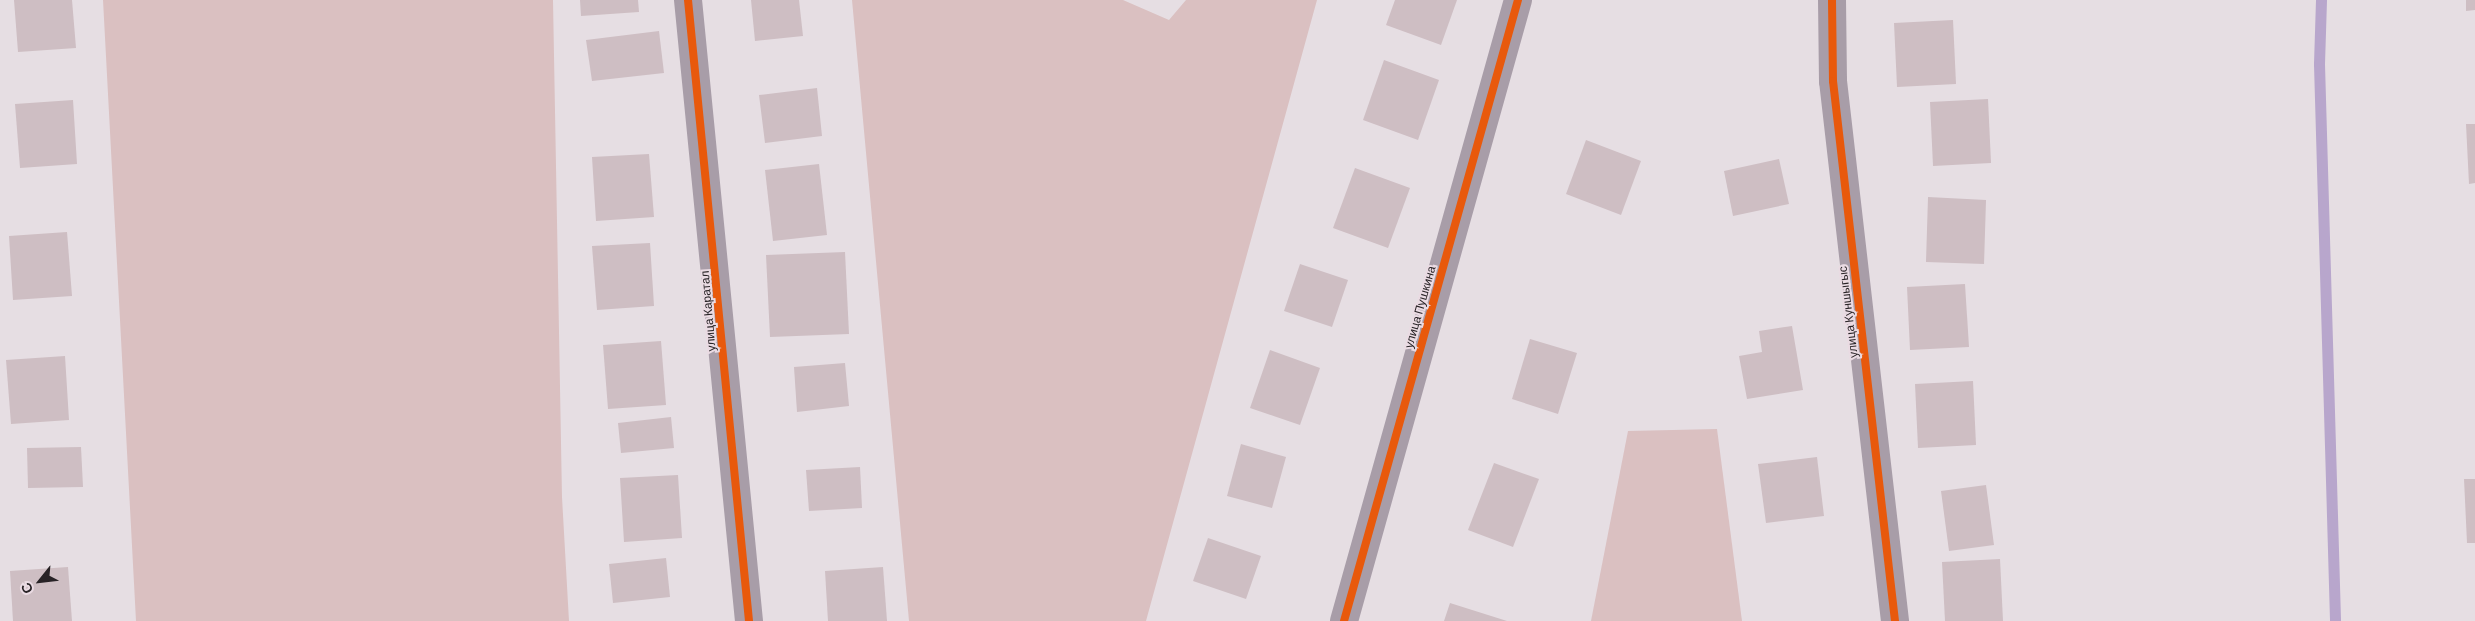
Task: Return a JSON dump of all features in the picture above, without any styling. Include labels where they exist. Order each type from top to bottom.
[{"type":"street","name":"улица Каратал","points":[[688,0],[749,621]]},
{"type":"street","name":"улица Пушкина","points":[[1344,621],[1518,0]]},
{"type":"street","name":"улица Куншыгыс","points":[[1832,0],[1833,81],[1896,621]]},
{"type":"shaded area","points":[[103,0],[553,0],[562,497],[569,621],[136,621]]},
{"type":"shaded area","points":[[852,0],[1123,0],[1169,20],[1186,0],[1317,0],[1146,621],[909,621]]},
{"type":"shaded area","points":[[1717,429],[1742,621],[1591,621],[1628,431]]},
{"type":"building","points":[[14,0],[72,0],[76,48],[18,52]]},
{"type":"building","points":[[580,0],[638,0],[639,12],[581,16]]},
{"type":"building","points":[[751,0],[799,0],[803,36],[755,41]]},
{"type":"building","points":[[1395,0],[1457,0],[1441,45],[1386,25]]},
{"type":"building","points":[[2466,0],[2475,0],[2475,10],[2466,11]]},
{"type":"building","points":[[1953,20],[1956,84],[1897,87],[1894,23]]},
{"type":"building","points":[[659,31],[664,73],[592,81],[586,40]]},
{"type":"building","points":[[1384,60],[1439,80],[1418,140],[1363,120]]},
{"type":"building","points":[[817,88],[822,136],[765,143],[759,95]]},
{"type":"building","points":[[1988,99],[1991,163],[1933,166],[1930,102]]},
{"type":"building","points":[[73,100],[77,164],[20,168],[15,104]]},
{"type":"building","points":[[2466,124],[2475,124],[2475,183],[2469,184]]},
{"type":"building","points":[[1586,140],[1641,161],[1621,215],[1566,194]]},
{"type":"building","points":[[649,154],[654,217],[596,221],[592,157]]},
{"type":"building","points":[[1779,159],[1789,204],[1733,216],[1724,171]]},
{"type":"building","points":[[819,164],[827,235],[773,241],[765,170]]},
{"type":"building","points":[[1355,168],[1410,188],[1388,248],[1333,228]]},
{"type":"building","points":[[1928,197],[1986,200],[1984,264],[1926,262]]},
{"type":"building","points":[[67,232],[72,296],[13,300],[9,236]]},
{"type":"building","points":[[650,243],[654,306],[597,310],[592,246]]},
{"type":"building","points":[[845,252],[849,334],[770,337],[766,255]]},
{"type":"building","points":[[1300,264],[1348,280],[1332,327],[1284,311]]},
{"type":"building","points":[[1965,284],[1969,347],[1910,350],[1907,287]]},
{"type":"building","points":[[1792,326],[1803,390],[1747,399],[1739,356],[1762,352],[1759,331]]},
{"type":"building","points":[[1530,339],[1577,353],[1558,414],[1512,399]]},
{"type":"building","points":[[661,341],[666,405],[608,409],[603,345]]},
{"type":"building","points":[[1270,350],[1320,368],[1300,425],[1250,408]]},
{"type":"building","points":[[65,356],[69,420],[11,424],[6,360]]},
{"type":"building","points":[[845,363],[849,406],[797,412],[794,367]]},
{"type":"building","points":[[1973,381],[1976,445],[1918,448],[1915,384]]},
{"type":"building","points":[[671,417],[674,448],[621,453],[618,423]]},
{"type":"building","points":[[1241,444],[1286,457],[1272,508],[1227,496]]},
{"type":"building","points":[[81,447],[83,487],[28,488],[27,448]]},
{"type":"building","points":[[1817,457],[1824,516],[1766,523],[1758,464]]},
{"type":"building","points":[[1494,463],[1539,479],[1513,547],[1468,530]]},
{"type":"building","points":[[860,467],[862,508],[809,511],[806,470]]},
{"type":"building","points":[[678,475],[682,538],[624,542],[620,478]]},
{"type":"building","points":[[2464,479],[2475,479],[2475,543],[2467,543]]},
{"type":"building","points":[[1986,485],[1994,545],[1949,551],[1941,491]]},
{"type":"building","points":[[1208,538],[1261,556],[1246,599],[1193,581]]},
{"type":"building","points":[[666,558],[670,597],[613,603],[609,564]]},
{"type":"building","points":[[2000,559],[2003,621],[1945,621],[1942,562]]},
{"type":"building","points":[[68,567],[72,621],[13,621],[10,571]]},
{"type":"building","points":[[883,567],[887,621],[828,621],[825,571]]},
{"type":"building","points":[[1450,603],[1507,621],[1444,621]]},
{"type":"waterway","points":[[2321,0],[2319,64],[2335,621]]},
{"type":"cycle path","points":[[688,0],[749,621]]},
{"type":"cycle path","points":[[1344,621],[1518,0]]},
{"type":"cycle path","points":[[1832,0],[1833,81],[1895,621]]}]
